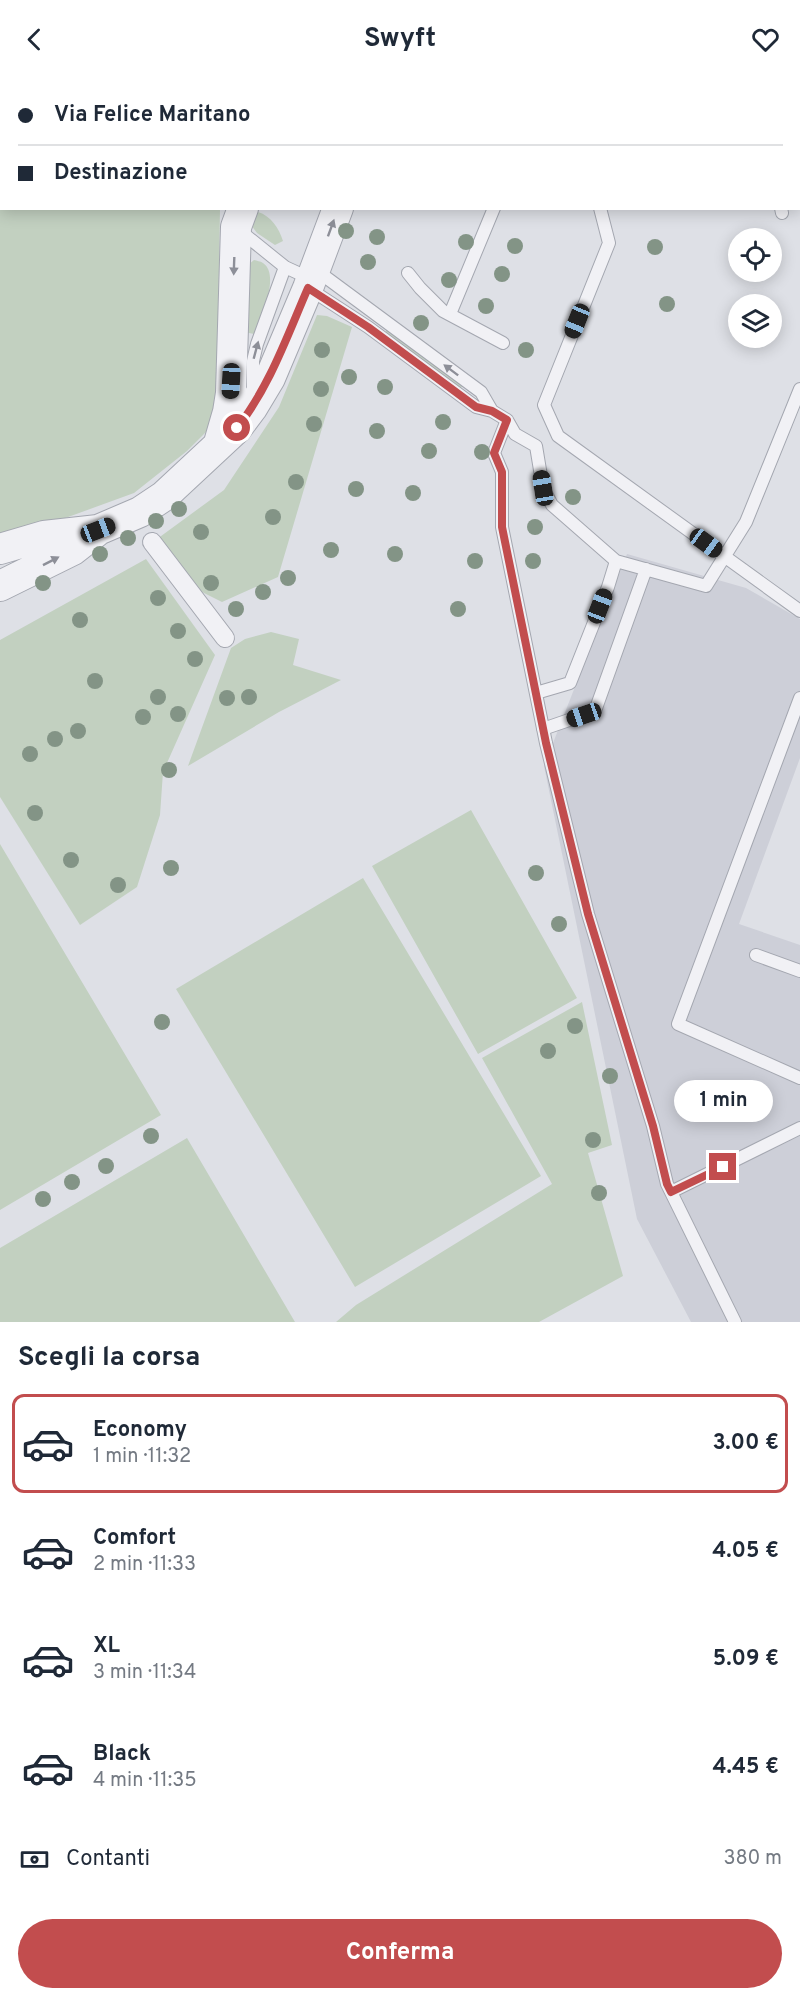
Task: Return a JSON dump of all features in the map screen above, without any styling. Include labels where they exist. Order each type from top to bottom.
[{"type":"street","points":[[0,586],[74,550],[98,530],[140,512],[164,496],[237,428],[270,378],[312,279],[337,210]]},
{"type":"street","points":[[218,445],[231,393],[239,218]]},
{"type":"street","points":[[0,549],[44,536],[98,530]]},
{"type":"street","points":[[152,542],[225,638]]},
{"type":"lane","points":[[450,314],[493,210]]},
{"type":"lane","points":[[601,210],[609,243],[544,405],[558,436],[800,612]]},
{"type":"lane","points":[[239,218],[285,267],[312,279],[481,392],[492,411]]},
{"type":"lane","points":[[252,408],[253,361],[285,267]]},
{"type":"lane","points":[[408,273],[443,311],[503,343]]},
{"type":"lane","points":[[312,279],[368,327],[476,407],[492,411],[507,420],[516,434],[536,446],[543,488],[552,505],[616,561],[706,586],[746,522],[800,388]]},
{"type":"lane","points":[[507,420],[494,453],[502,472],[502,527],[543,729],[588,914],[653,1126],[667,1184],[735,1322]]},
{"type":"lane","points":[[536,693],[570,683],[616,561]]},
{"type":"lane","points":[[543,729],[595,711],[646,569]]},
{"type":"lane","points":[[800,698],[678,1024],[800,1078]]},
{"type":"lane","points":[[756,955],[800,971]]},
{"type":"lane","points":[[671,1192],[800,1128]]},
{"type":"shaded area","points":[[627,554],[746,588],[800,619],[800,758],[739,924],[800,945],[800,1322],[691,1322],[637,1219],[544,766]]},
{"type":"green space","points":[[0,210],[220,210],[215,423],[187,451],[134,493],[5,540],[0,537]]},
{"type":"green space","points":[[258,212],[267,216],[274,223],[283,241],[275,245],[257,233],[249,222]]},
{"type":"green space","points":[[254,260],[263,263],[268,269],[270,287],[254,334],[244,332],[243,269]]},
{"type":"green space","points":[[317,315],[327,316],[352,327],[278,577],[222,602],[204,593],[188,581],[157,539],[224,490],[279,407]]},
{"type":"green space","points":[[387,329],[463,384],[460,390],[385,333]]},
{"type":"green space","points":[[146,559],[215,655],[163,772],[160,815],[137,887],[80,925],[0,797],[0,640]]},
{"type":"green space","points":[[271,632],[299,639],[293,665],[341,680],[279,712],[188,766],[231,648],[245,639]]},
{"type":"green space","points":[[471,810],[577,998],[478,1054],[372,866]]},
{"type":"green space","points":[[0,844],[161,1115],[0,1210]]},
{"type":"green space","points":[[363,878],[541,1176],[355,1287],[176,989]]},
{"type":"green space","points":[[582,1002],[612,1145],[588,1153],[623,1276],[539,1322],[336,1322],[356,1305],[552,1184],[482,1058]]},
{"type":"green space","points":[[187,1138],[295,1322],[0,1322],[0,1248]]},
{"type":"route","points":[[237,428],[270,378],[308,288],[368,327],[476,407],[492,411],[507,420],[494,453],[502,472],[502,527],[546,743],[588,914],[671,1192],[723,1167]]}]
